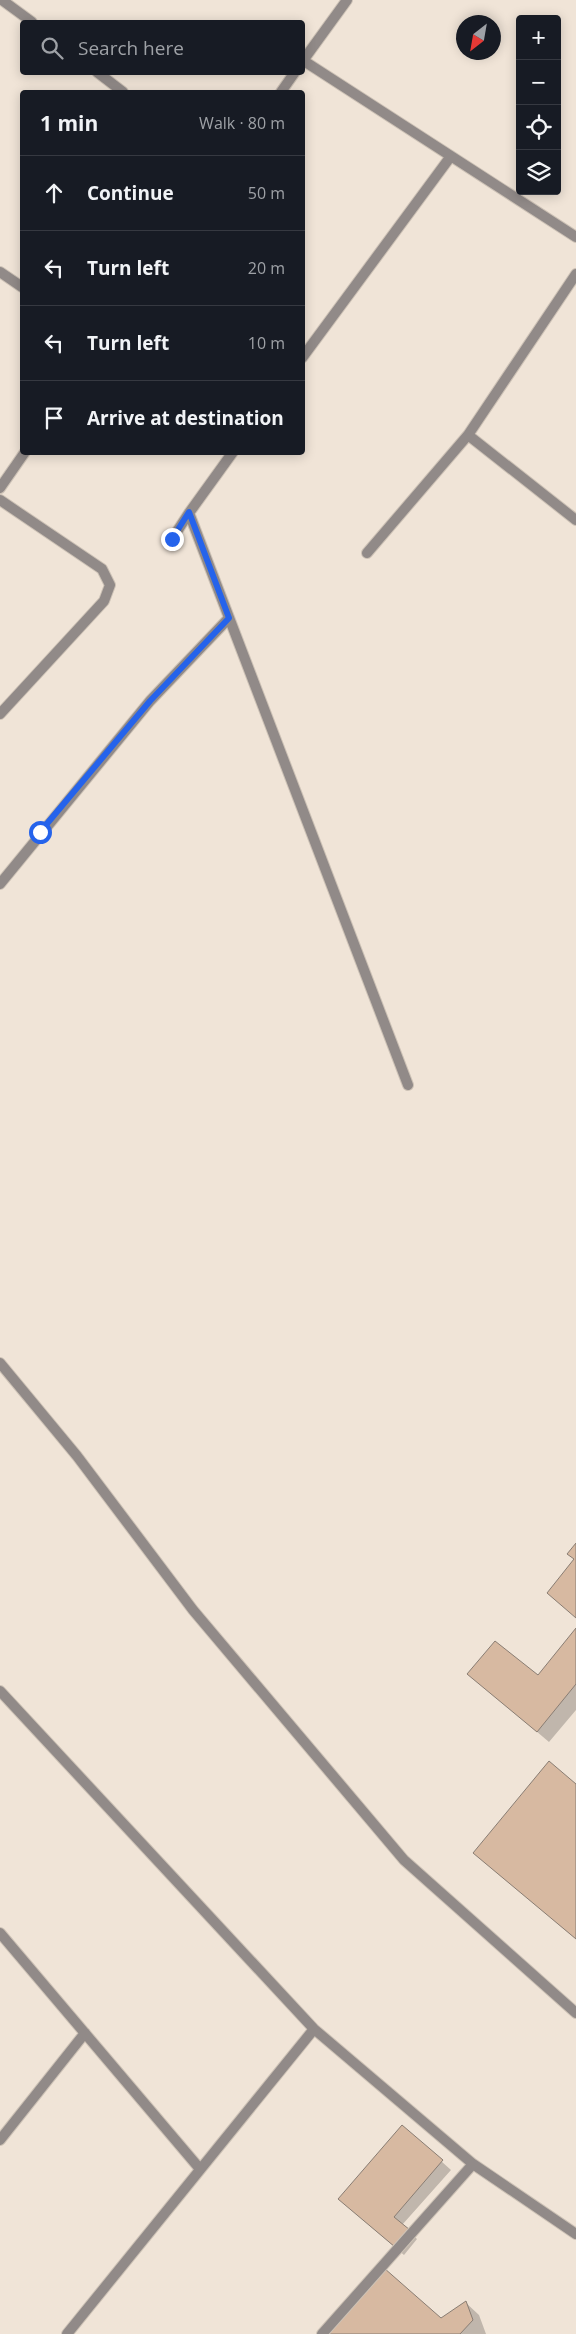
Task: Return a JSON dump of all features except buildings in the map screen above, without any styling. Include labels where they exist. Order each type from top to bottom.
[{"type":"street","points":[[2,0],[29,20]]},
{"type":"street","points":[[305,58],[347,0]]},
{"type":"street","points":[[305,62],[576,237]]},
{"type":"street","points":[[101,75],[120,90]]},
{"type":"street","points":[[282,90],[293,75]]},
{"type":"street","points":[[305,354],[451,156]]},
{"type":"street","points":[[0,272],[20,286]]},
{"type":"street","points":[[367,553],[468,436],[576,274]]},
{"type":"street","points":[[468,436],[576,520]]},
{"type":"street","points":[[0,488],[23,455]]},
{"type":"street","points":[[172,539],[189,512],[231,455]]},
{"type":"street","points":[[0,500],[102,569],[110,585],[104,601],[0,714]]},
{"type":"street","points":[[189,512],[408,1085]]},
{"type":"street","points":[[0,884],[150,701],[229,618]]},
{"type":"street","points":[[0,1363],[77,1456],[193,1610],[404,1860],[576,2012]]},
{"type":"street","points":[[0,1691],[314,2029],[473,2164],[576,2234]]},
{"type":"street","points":[[0,1933],[200,2168]]},
{"type":"street","points":[[67,2334],[314,2029]]},
{"type":"street","points":[[0,2140],[84,2033]]},
{"type":"street","points":[[322,2334],[473,2164]]},
{"type":"route","points":[[40,832],[150,701],[229,618],[189,512],[172,539]]}]
